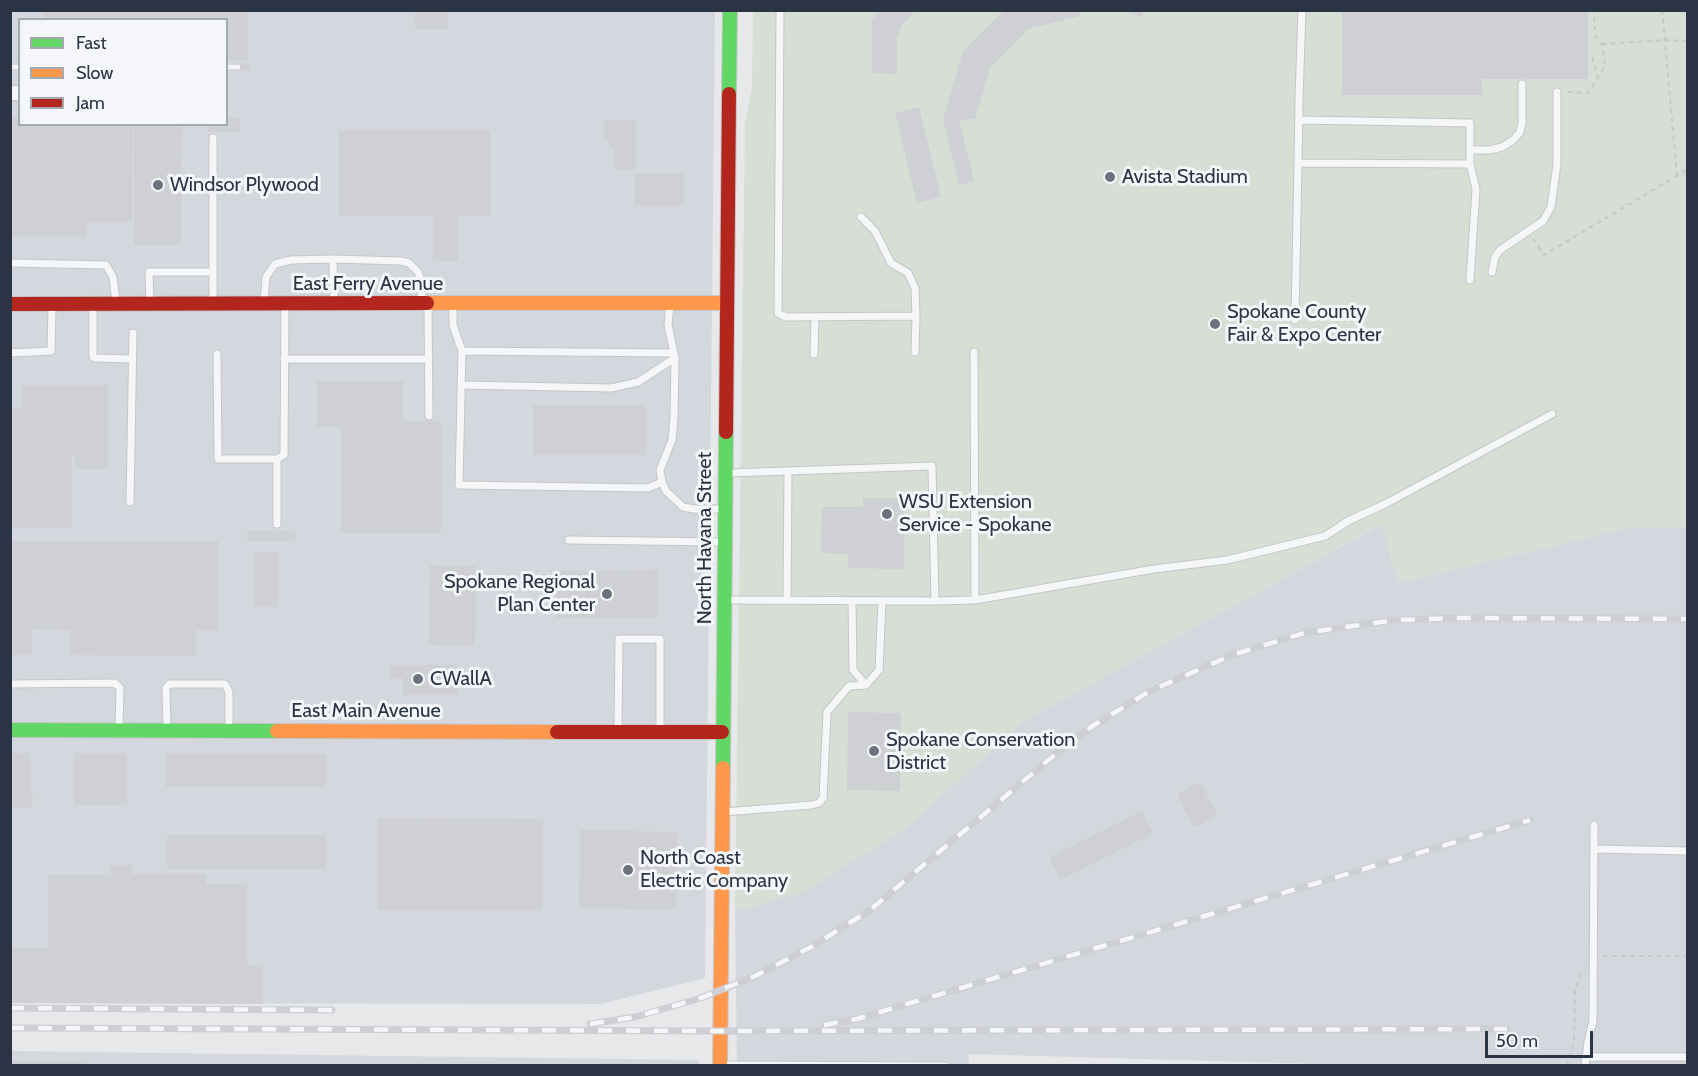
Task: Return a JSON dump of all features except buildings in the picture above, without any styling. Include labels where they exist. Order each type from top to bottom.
[{"type":"street","name":"North Havana Street","points":[[720,1065],[730,10]]},
{"type":"street","name":"East Ferry Avenue","points":[[10,304],[726,303]]},
{"type":"street","name":"East Main Avenue","points":[[10,730],[722,732]]},
{"type":"lane","points":[[780,10],[777,309],[781,316],[916,316]]},
{"type":"lane","points":[[1295,320],[1302,10]]},
{"type":"lane","points":[[1470,150],[1490,150],[1502,147],[1520,132],[1522,84]]},
{"type":"lane","points":[[1492,272],[1495,257],[1500,250],[1543,221],[1551,207],[1557,164],[1557,92]]},
{"type":"lane","points":[[1299,120],[1470,123],[1470,164],[1476,189],[1470,280]]},
{"type":"lane","points":[[213,138],[213,304]]},
{"type":"lane","points":[[1298,163],[1470,164]]},
{"type":"lane","points":[[861,218],[875,231],[891,263],[908,273],[915,288],[915,352]]},
{"type":"lane","points":[[264,304],[266,277],[276,264],[302,259],[409,263],[418,272],[425,303],[429,358],[429,416]]},
{"type":"lane","points":[[333,260],[334,304]]},
{"type":"lane","points":[[10,263],[106,265],[113,277],[116,304]]},
{"type":"lane","points":[[150,304],[149,272],[213,272]]},
{"type":"lane","points":[[453,303],[453,325],[462,351],[459,485],[648,488],[662,482]]},
{"type":"lane","points":[[670,303],[668,325],[675,355],[674,418],[672,440],[660,470],[662,482],[674,501],[683,507],[725,509]]},
{"type":"lane","points":[[10,353],[51,351],[52,304]]},
{"type":"lane","points":[[93,304],[93,357],[132,358]]},
{"type":"lane","points":[[217,354],[218,459],[277,459],[284,454],[285,304]]},
{"type":"lane","points":[[814,354],[815,317]]},
{"type":"lane","points":[[130,502],[133,333]]},
{"type":"lane","points":[[462,351],[675,355]]},
{"type":"lane","points":[[974,352],[975,600]]},
{"type":"lane","points":[[461,385],[611,388],[638,382],[675,355]]},
{"type":"lane","points":[[284,358],[429,358]]},
{"type":"lane","points":[[724,600],[975,600],[1154,569],[1227,560],[1325,536],[1348,521],[1396,498],[1552,414]]},
{"type":"lane","points":[[277,459],[277,524]]},
{"type":"lane","points":[[725,474],[932,466],[935,601]]},
{"type":"lane","points":[[787,600],[788,471]]},
{"type":"lane","points":[[569,540],[724,542]]},
{"type":"lane","points":[[852,601],[853,670],[866,685]]},
{"type":"lane","points":[[722,812],[819,803],[823,798],[827,712],[849,686],[866,685],[879,670],[882,601]]},
{"type":"lane","points":[[618,731],[619,639],[660,639],[660,731]]},
{"type":"lane","points":[[10,684],[115,684],[120,688],[118,730]]},
{"type":"lane","points":[[167,730],[166,688],[169,684],[225,684],[229,692],[229,730]]},
{"type":"lane","points":[[1585,1065],[1593,1021],[1594,825]]},
{"type":"lane","points":[[1594,849],[1688,851]]},
{"type":"lane","points":[[1586,1057],[1688,1057]]},
{"type":"lane","points":[[720,1065],[946,1065]]},
{"type":"path","points":[[1557,92],[1588,93],[1605,66],[1602,44],[1595,35],[1594,10]]},
{"type":"path","points":[[1662,10],[1677,174]]},
{"type":"path","points":[[1602,44],[1665,40],[1688,41]]},
{"type":"path","points":[[1592,57],[1598,77]]},
{"type":"path","points":[[1528,232],[1544,255],[1688,169]]},
{"type":"shaded area","points":[[11,11],[715,11],[705,978],[600,1004],[11,1003]]},
{"type":"shaded area","name":"Spokane County Fair & Expo Center","points":[[753,11],[1687,11],[1687,527],[1633,527],[1398,583],[1381,524],[1024,721],[906,828],[801,893],[735,911],[745,123],[752,88]]},
{"type":"shaded area","points":[[1382,524],[1398,583],[1633,527],[1687,527],[1687,1065],[1350,1065],[969,1054],[968,1065],[737,1065],[735,911],[801,893],[906,828],[1024,721]]},
{"type":"shaded area","points":[[11,1051],[699,1060],[699,1066],[11,1066]]},
{"type":"railway","points":[[10,67],[18,67]]},
{"type":"railway","points":[[228,67],[247,67]]},
{"type":"railway","points":[[590,1024],[635,1017],[701,998],[755,976],[813,946],[870,910],[1064,747],[1091,727],[1150,691],[1232,655],[1304,633],[1395,620],[1688,619]]},
{"type":"railway","points":[[824,1025],[857,1019],[1530,820]]},
{"type":"railway","points":[[10,1008],[332,1010]]},
{"type":"railway","points":[[10,1028],[719,1031],[1507,1029]]},
{"type":"traffic: fast","points":[[729,94],[730,10]]},
{"type":"traffic: fast","points":[[723,768],[726,432]]},
{"type":"traffic: fast","points":[[10,730],[277,731]]},
{"type":"traffic: slow","points":[[427,303],[726,303]]},
{"type":"traffic: slow","points":[[277,731],[557,732]]},
{"type":"traffic: slow","points":[[720,1066],[723,768]]},
{"type":"traffic: jam","points":[[726,432],[729,94]]},
{"type":"traffic: jam","points":[[10,304],[427,303]]},
{"type":"traffic: jam","points":[[557,732],[722,732]]},
{"type":"place","name":"Avista Stadium","points":[[1110,177]]},
{"type":"place","name":"Windsor Plywood","points":[[158,185]]},
{"type":"place","name":"Spokane County Fair & Expo Center","points":[[1215,324]]},
{"type":"place","name":"WSU Extension Service - Spokane","points":[[887,514]]},
{"type":"place","name":"Spokane Regional Plan Center","points":[[607,594]]},
{"type":"place","name":"CWallA","points":[[418,679]]},
{"type":"place","name":"Spokane Conservation District","points":[[874,751]]},
{"type":"place","name":"North Coast Electric Company","points":[[628,870]]}]
